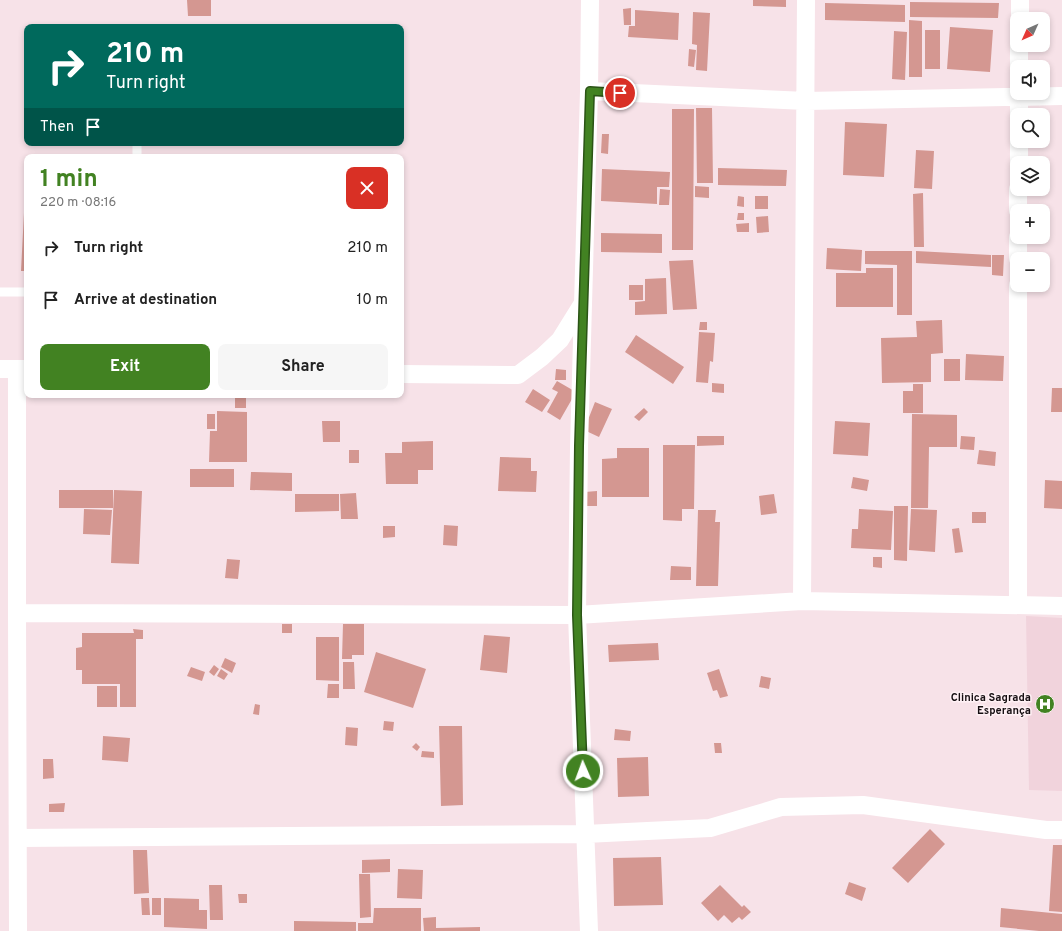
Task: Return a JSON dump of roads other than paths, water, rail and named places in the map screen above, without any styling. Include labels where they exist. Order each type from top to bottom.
[{"type":"street","points":[[589,931],[577,615],[579,446],[590,91],[590,0]]},
{"type":"street","points":[[802,601],[806,0]]},
{"type":"street","points":[[1020,0],[1020,12]]},
{"type":"street","points":[[590,91],[806,101],[1010,95]]},
{"type":"street","points":[[1050,96],[1062,96]]},
{"type":"street","points":[[1018,292],[1018,606]]},
{"type":"street","points":[[404,374],[518,375],[542,358],[560,340],[583,303]]},
{"type":"street","points":[[15,369],[18,931]]},
{"type":"street","points":[[17,613],[577,615],[802,601],[1062,606]]},
{"type":"street","points":[[18,838],[585,834],[710,828],[781,807],[863,805],[1046,830],[1062,830]]},
{"type":"lane","points":[[0,292],[24,292]]},
{"type":"place","name":"Clinica Sagrada Esperança","points":[[1045,704]]}]
